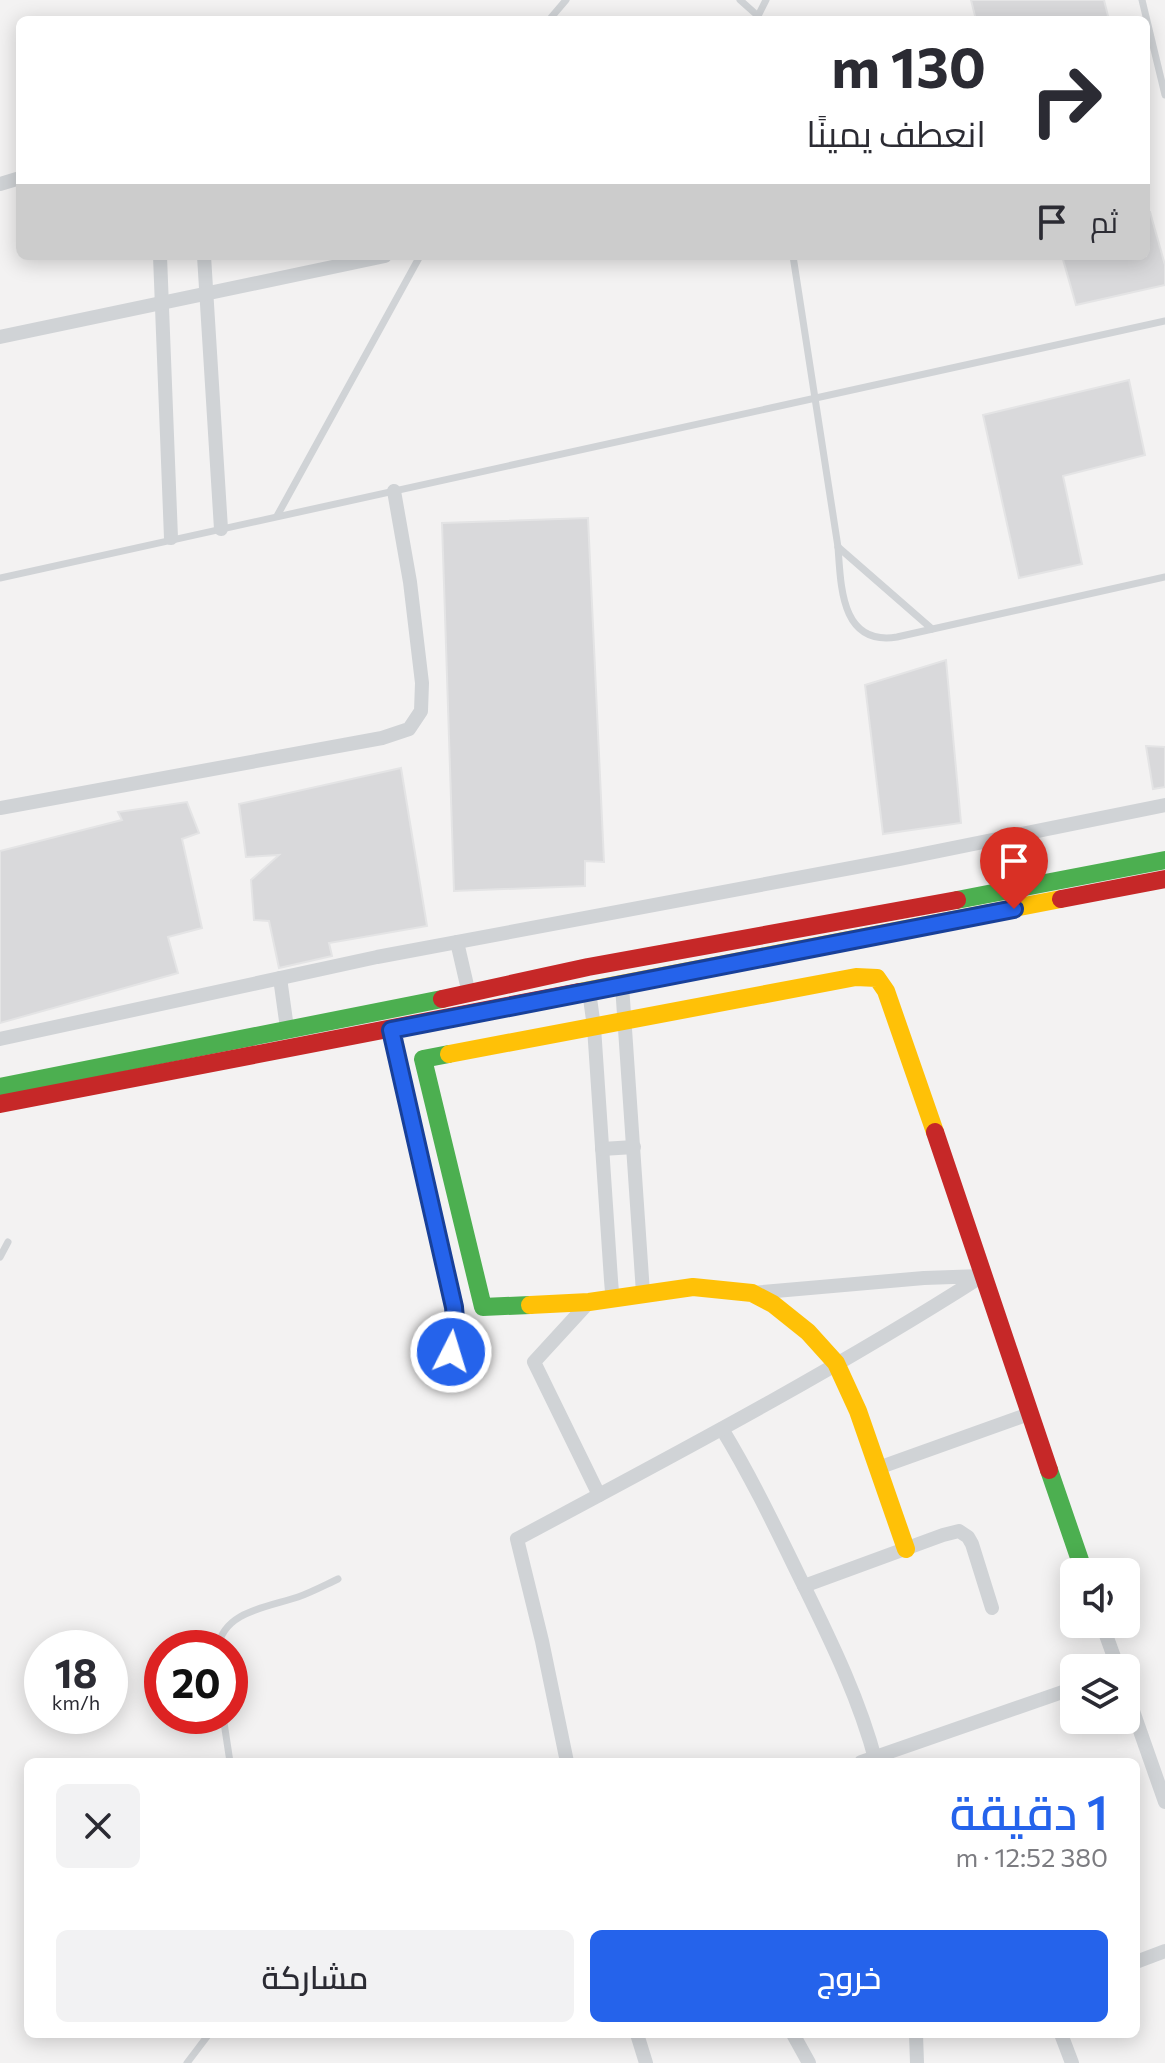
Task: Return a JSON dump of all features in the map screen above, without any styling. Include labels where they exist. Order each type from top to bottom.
[{"type":"main road","points":[[0,1087],[469,994],[588,967],[1165,860]]},
{"type":"main road","points":[[0,1104],[1165,879]]},
{"type":"main road","points":[[906,1549],[858,1411],[836,1363],[790,1315],[752,1293],[693,1287],[589,1302],[483,1307],[423,1059],[844,979],[877,978],[893,1010],[1079,1558]]},
{"type":"street","points":[[160,260],[171,538]]},
{"type":"street","points":[[204,260],[221,529]]},
{"type":"street","points":[[0,337],[365,260]]},
{"type":"street","points":[[0,808],[382,738],[409,729],[421,711],[422,683],[410,582],[394,491]]},
{"type":"street","points":[[0,1039],[457,942],[899,859],[1165,805]]},
{"type":"street","points":[[457,942],[469,994]]},
{"type":"street","points":[[280,978],[287,1028]]},
{"type":"street","points":[[622,985],[643,1293]]},
{"type":"street","points":[[589,991],[612,1292],[617,1297]]},
{"type":"street","points":[[602,1149],[634,1147]]},
{"type":"street","points":[[752,1293],[982,1276]]},
{"type":"street","points":[[566,1758],[517,1539],[722,1429],[982,1276]]},
{"type":"street","points":[[589,1302],[534,1362],[599,1495]]},
{"type":"street","points":[[878,1468],[1029,1414]]},
{"type":"street","points":[[722,1429],[768,1510],[846,1677],[870,1758]]},
{"type":"street","points":[[804,1586],[954,1532],[965,1534],[975,1553],[992,1608]]},
{"type":"street","points":[[877,1758],[1060,1693]]},
{"type":"street","points":[[1140,1731],[1165,1802]]},
{"type":"street","points":[[1140,1960],[1165,1951]]},
{"type":"street","points":[[638,2038],[646,2063]]},
{"type":"street","points":[[795,2038],[809,2063]]},
{"type":"street","points":[[916,2038],[917,2063]]},
{"type":"street","points":[[1063,2038],[1072,2063]]},
{"type":"lane","points":[[552,16],[566,0]]},
{"type":"lane","points":[[740,0],[756,16]]},
{"type":"lane","points":[[1150,33],[1165,95]]},
{"type":"lane","points":[[277,516],[418,260]]},
{"type":"lane","points":[[794,260],[845,605],[854,622],[865,633],[887,638],[1165,577]]},
{"type":"lane","points":[[0,578],[1165,321]]},
{"type":"lane","points":[[838,547],[932,629]]},
{"type":"lane","points":[[391,1030],[456,1319],[448,1364],[438,1383]]},
{"type":"lane","points":[[0,1257],[8,1242]]},
{"type":"lane","points":[[225,1630],[232,1622],[266,1606],[298,1597],[338,1579]]},
{"type":"lane","points":[[226,1734],[229,1758]]},
{"type":"lane","points":[[187,2063],[206,2038]]},
{"type":"building","points":[[971,0],[1104,0],[1108,16],[975,16]]},
{"type":"building","points":[[1150,212],[1165,265],[1165,285],[1076,305],[1063,260],[1150,260]]},
{"type":"building","points":[[1129,380],[1145,455],[1063,476],[1082,564],[1019,578],[983,415]]},
{"type":"building","points":[[588,518],[604,862],[585,861],[585,886],[454,891],[442,523]]},
{"type":"building","points":[[946,660],[961,823],[883,834],[865,685]]},
{"type":"building","points":[[1146,746],[1165,747],[1165,787],[1153,789]]},
{"type":"building","points":[[401,768],[427,926],[329,943],[332,956],[279,968],[269,921],[254,920],[251,880],[279,855],[246,857],[239,804]]},
{"type":"building","points":[[187,802],[199,833],[182,839],[202,928],[168,937],[178,973],[0,1023],[0,851],[122,820],[118,812]]},
{"type":"traffic: fast","points":[[957,900],[1165,860]]},
{"type":"traffic: fast","points":[[0,1087],[442,999]]},
{"type":"traffic: fast","points":[[449,1054],[423,1059],[483,1307],[530,1305]]},
{"type":"traffic: fast","points":[[1049,1470],[1079,1558]]},
{"type":"traffic: slow","points":[[579,992],[1061,899]]},
{"type":"traffic: slow","points":[[449,1054],[856,977],[877,978],[886,991],[935,1132]]},
{"type":"traffic: slow","points":[[530,1305],[589,1302],[693,1287],[752,1293],[773,1304],[808,1332],[836,1363],[858,1411],[906,1549]]},
{"type":"traffic: jam","points":[[1061,899],[1165,879]]},
{"type":"traffic: jam","points":[[442,999],[588,967],[957,900]]},
{"type":"traffic: jam","points":[[0,1104],[579,992]]},
{"type":"traffic: jam","points":[[935,1132],[1049,1470]]},
{"type":"route","points":[[451,1352],[456,1331],[454,1307],[391,1030],[1014,909]]}]
